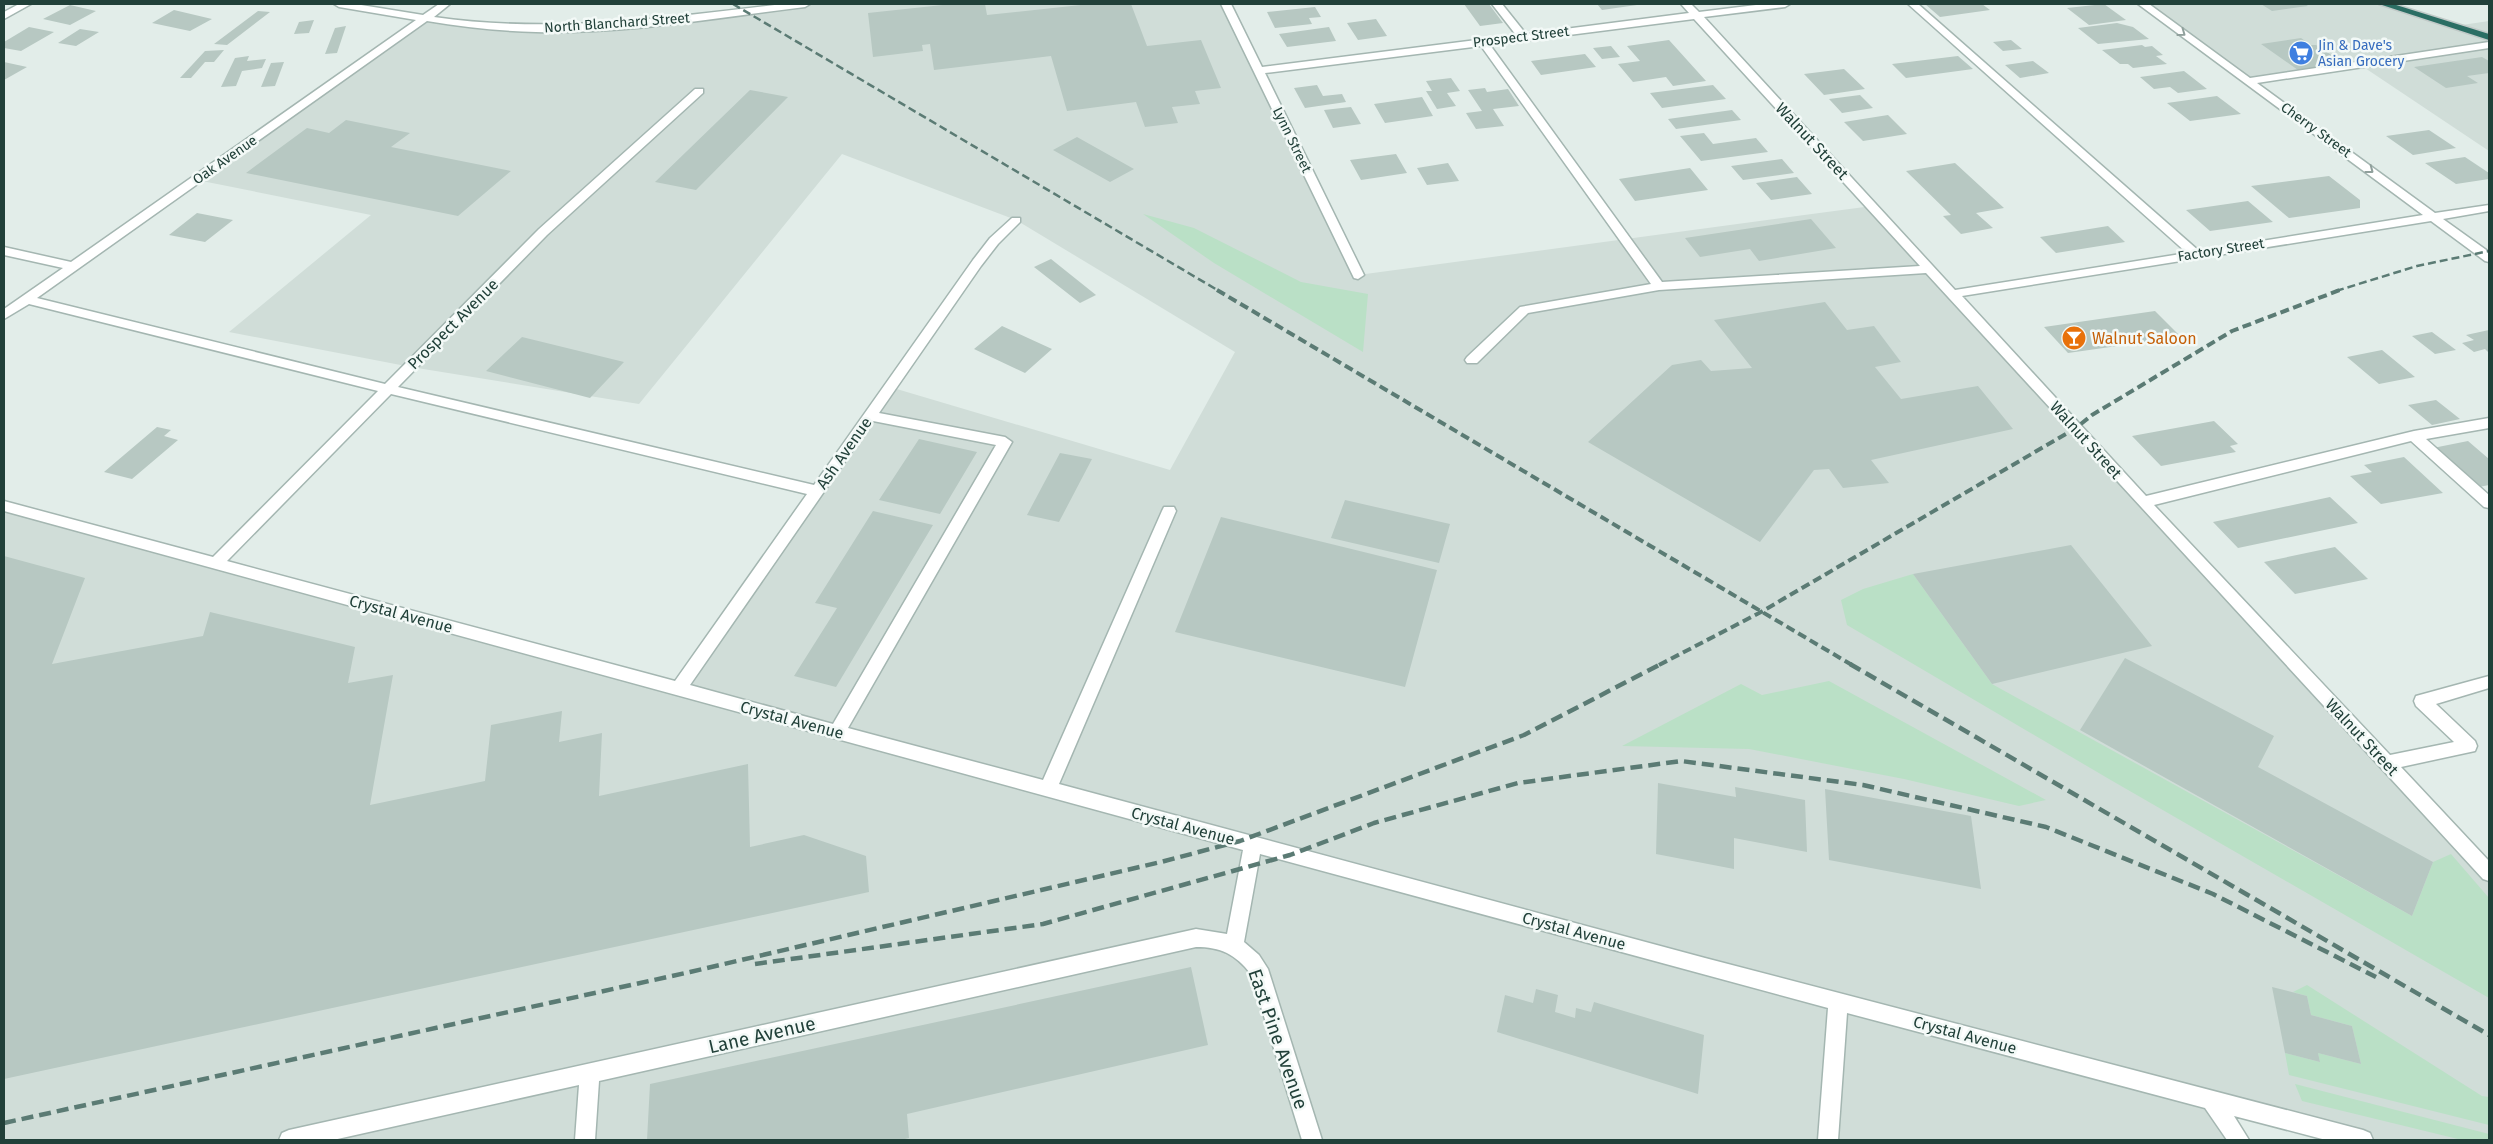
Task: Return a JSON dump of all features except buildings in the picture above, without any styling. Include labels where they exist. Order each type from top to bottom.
[{"type":"highway","points":[[2384,4],[2489,37]]},
{"type":"street","points":[[4,16],[26,4]]},
{"type":"street","name":"North Blanchard Street","points":[[339,4],[492,27],[583,28],[803,4]]},
{"type":"street","name":"Oak Avenue","points":[[4,315],[445,4]]},
{"type":"street","name":"Lynn Street","points":[[1226,4],[1358,275]]},
{"type":"street","points":[[1497,4],[1523,37]]},
{"type":"street","name":"Walnut Street","points":[[1686,4],[2143,502],[2489,874]]},
{"type":"street","name":"Prospect Street","points":[[1258,71],[1785,4]]},
{"type":"street","points":[[1913,4],[2195,254]]},
{"type":"street","name":"Cherry Street","points":[[2143,4],[2489,258]]},
{"type":"street","points":[[1483,42],[1659,286]]},
{"type":"street","points":[[2248,81],[2489,44]]},
{"type":"street","name":"Prospect Avenue","points":[[214,564],[543,232],[699,91]]},
{"type":"street","name":"Factory Street","points":[[1953,294],[2489,208]]},
{"type":"street","name":"Ash Avenue","points":[[678,689],[977,263],[994,241],[1016,220]]},
{"type":"street","points":[[4,251],[73,266]]},
{"type":"street","points":[[1472,360],[1524,310],[1659,286],[1931,270]]},
{"type":"street","points":[[26,299],[388,389],[818,491]]},
{"type":"street","points":[[837,732],[1005,442],[870,416]]},
{"type":"street","points":[[2143,502],[2414,436],[2489,423]]},
{"type":"street","points":[[2414,436],[2489,502]]},
{"type":"street","name":"Crystal Avenue","points":[[4,506],[1253,845],[2363,1140]]},
{"type":"street","points":[[1048,789],[1169,511]]},
{"type":"street","points":[[2386,763],[2470,746],[2422,700],[2489,682]]},
{"type":"street","points":[[1234,945],[1253,845]]},
{"type":"street","name":"Lane Avenue","points":[[289,1140],[1196,938],[1210,938],[1234,945]]},
{"type":"street","name":"East Pine Avenue","points":[[1234,945],[1246,953],[1258,969],[1312,1140]]},
{"type":"street","points":[[1828,1140],[1838,1002]]},
{"type":"street","points":[[585,1140],[590,1073]]},
{"type":"street","points":[[2211,1100],[2239,1140]]},
{"type":"shaded area","points":[[805,4],[1226,4],[1358,275],[1872,206],[2489,874],[2489,1140],[2363,1140],[2212,1101],[2237,1140],[4,1140],[4,507],[678,689],[890,387],[1170,470],[1235,352],[1016,220],[842,154],[639,404],[411,367],[229,332],[371,215],[197,180],[424,18],[491,27],[648,22]]},
{"type":"shaded area","points":[[2143,4],[2384,4],[2455,26],[2489,21],[2489,151],[2359,64],[2248,81]]},
{"type":"green space","points":[[1143,214],[1194,228],[1301,282],[1368,294],[1363,352],[1214,263]]},
{"type":"green space","points":[[1913,574],[1992,684],[2412,916],[2433,862],[2451,854],[2489,898],[2489,998],[2109,779],[1847,625],[1841,600],[1863,589]]},
{"type":"green space","points":[[1829,681],[2046,800],[2019,806],[1904,779],[1749,749],[1622,746],[1741,684],[1762,695]]},
{"type":"green space","points":[[2307,985],[2482,1096],[2489,1097],[2489,1125],[2289,1075],[2285,1053],[2320,1062],[2318,1053],[2361,1064],[2352,1026],[2311,1015],[2307,996],[2293,992]]},
{"type":"green space","points":[[2295,1084],[2489,1134],[2489,1140],[2462,1140],[2302,1101]]},
{"type":"railway","points":[[733,4],[1219,291]]},
{"type":"railway","points":[[2336,291],[2417,266],[2489,251]]},
{"type":"railway","points":[[1217,290],[1762,612]]},
{"type":"railway","points":[[1762,612],[2076,428],[2092,415],[2232,331],[2340,290]]},
{"type":"railway","points":[[1659,665],[1762,612]]},
{"type":"railway","points":[[1762,612],[1852,665]]},
{"type":"railway","points":[[4,1123],[690,972],[1161,862],[1240,841],[1524,735],[1661,664]]},
{"type":"railway","points":[[1850,664],[2489,1035]]},
{"type":"railway","points":[[755,964],[1043,924],[1290,855],[1374,823],[1518,783],[1681,761],[1863,785],[2046,827],[2213,894],[2376,977]]},
{"type":"place","name":"Jin & Dave's Asian Grocery","points":[[2301,53]]},
{"type":"place","name":"Walnut Saloon","points":[[2074,338]]}]
